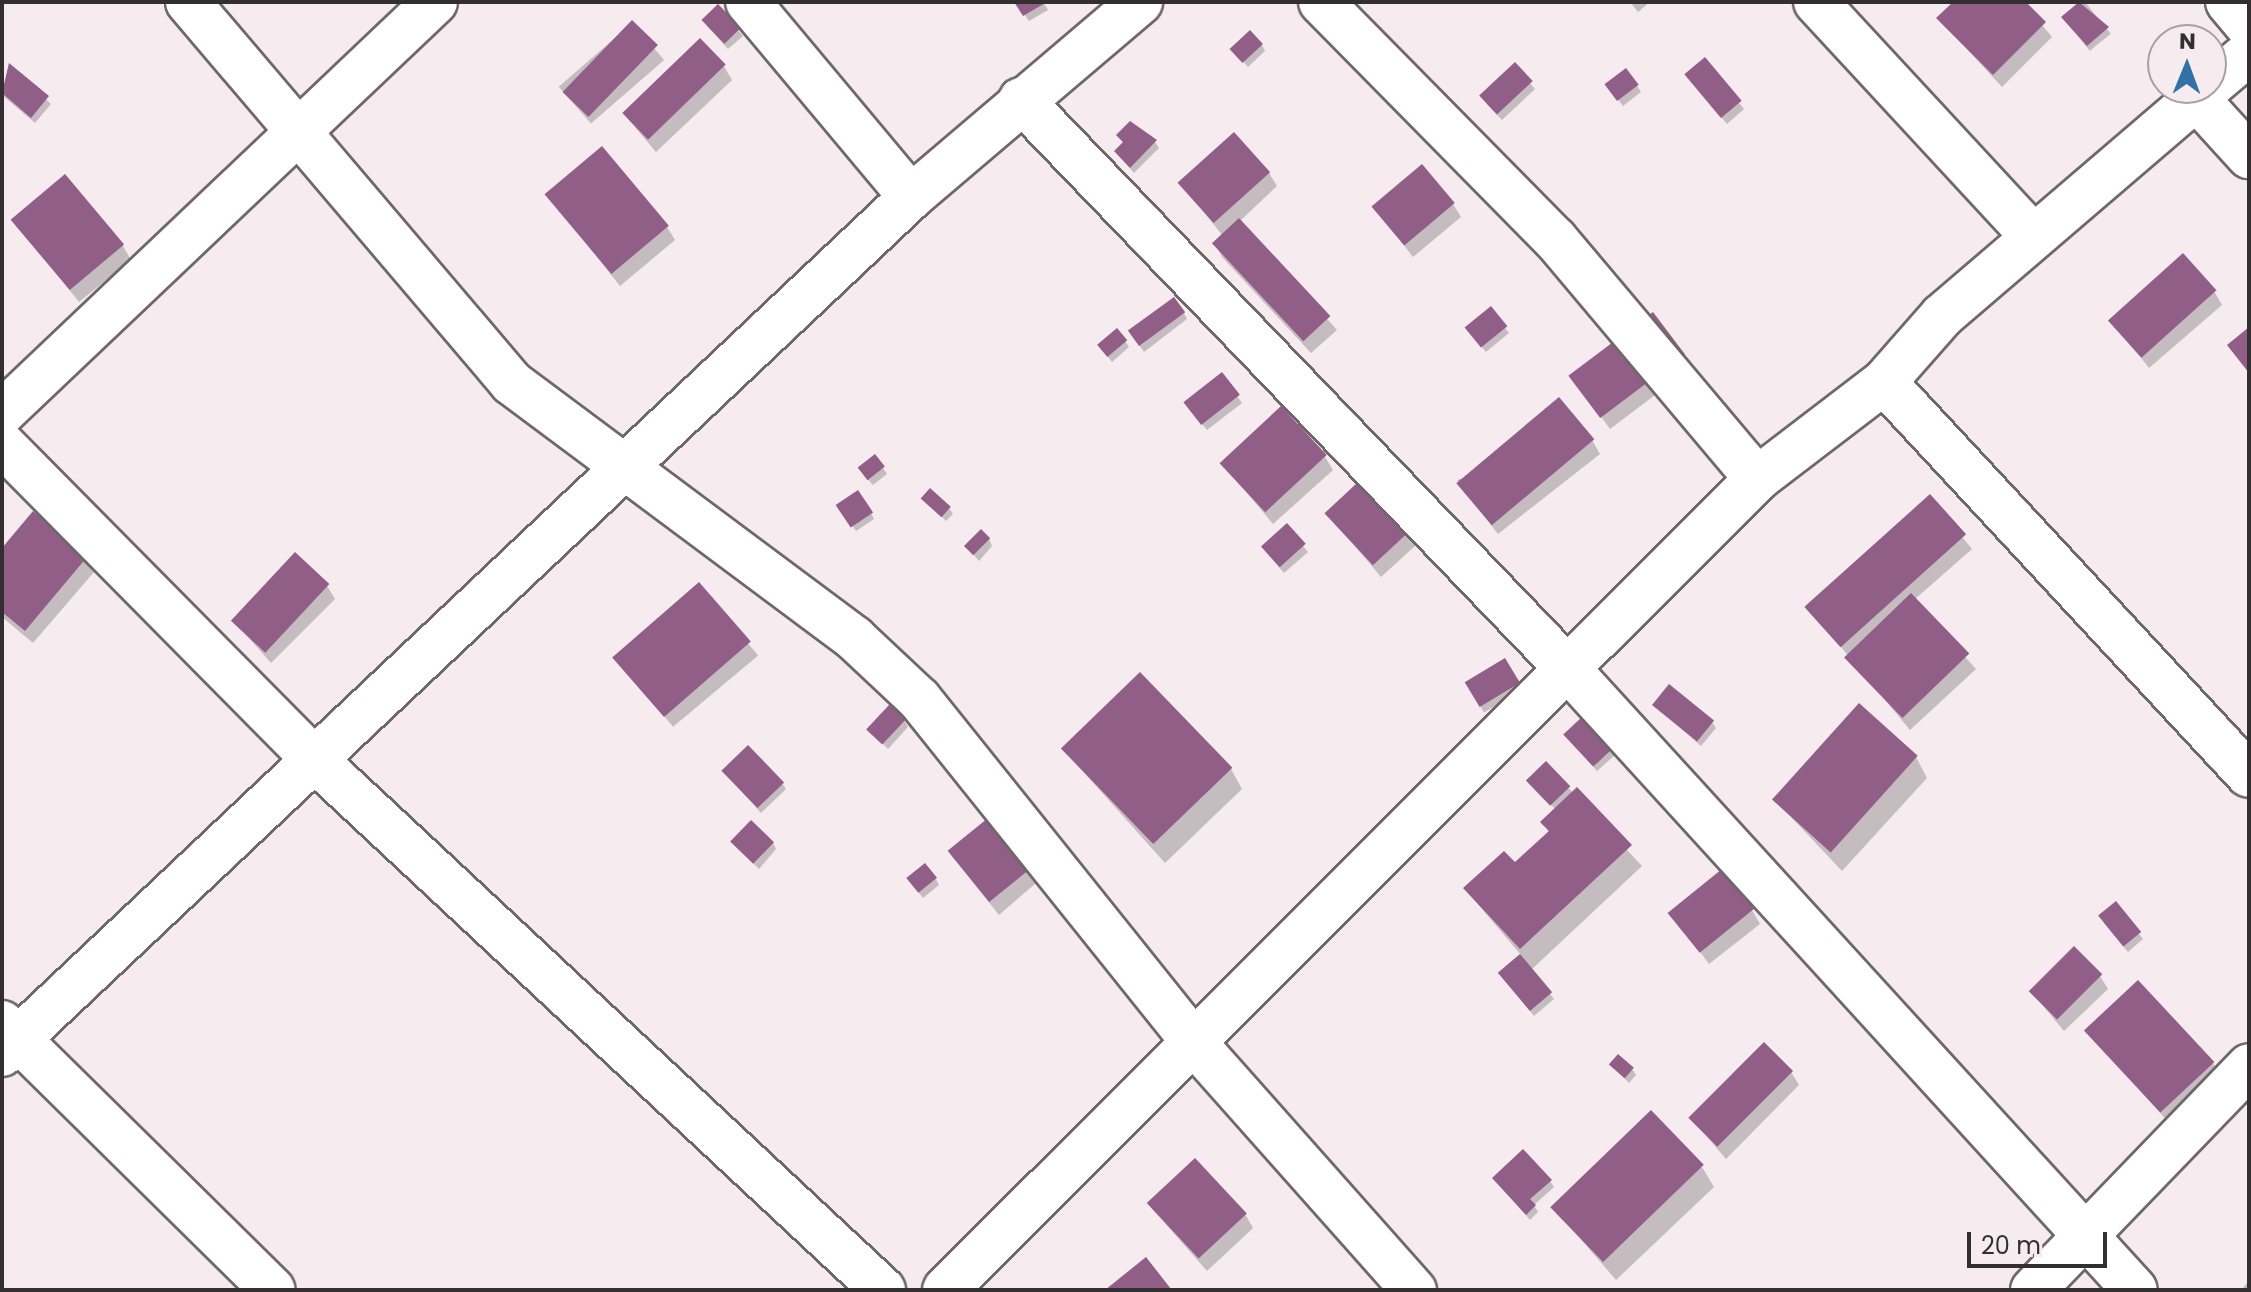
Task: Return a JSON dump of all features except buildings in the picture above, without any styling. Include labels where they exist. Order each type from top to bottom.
[{"type":"street","points":[[188,2],[512,383],[623,470],[854,638],[919,699],[1197,1046],[1414,1290]]},
{"type":"street","points":[[2,413],[303,134],[435,2]]},
{"type":"street","points":[[748,2],[911,197]]},
{"type":"street","points":[[273,1290],[7,1039],[315,760],[372,699],[623,470],[911,197],[1021,100],[1140,2]]},
{"type":"street","points":[[1321,2],[1555,239],[1757,479]]},
{"type":"street","points":[[1816,2],[2033,236]]},
{"type":"street","points":[[2228,2],[2249,27]]},
{"type":"street","points":[[2227,72],[2249,53]]},
{"type":"street","points":[[1021,100],[1569,670],[2135,1290]]},
{"type":"street","points":[[945,1290],[1197,1046],[1757,479],[1884,382],[1942,316],[2189,104]]},
{"type":"street","points":[[2214,104],[2249,156]]},
{"type":"street","points":[[1884,382],[2249,775]]},
{"type":"street","points":[[2,444],[315,760],[883,1290]]},
{"type":"street","points":[[2033,1290],[2249,1066]]}]
